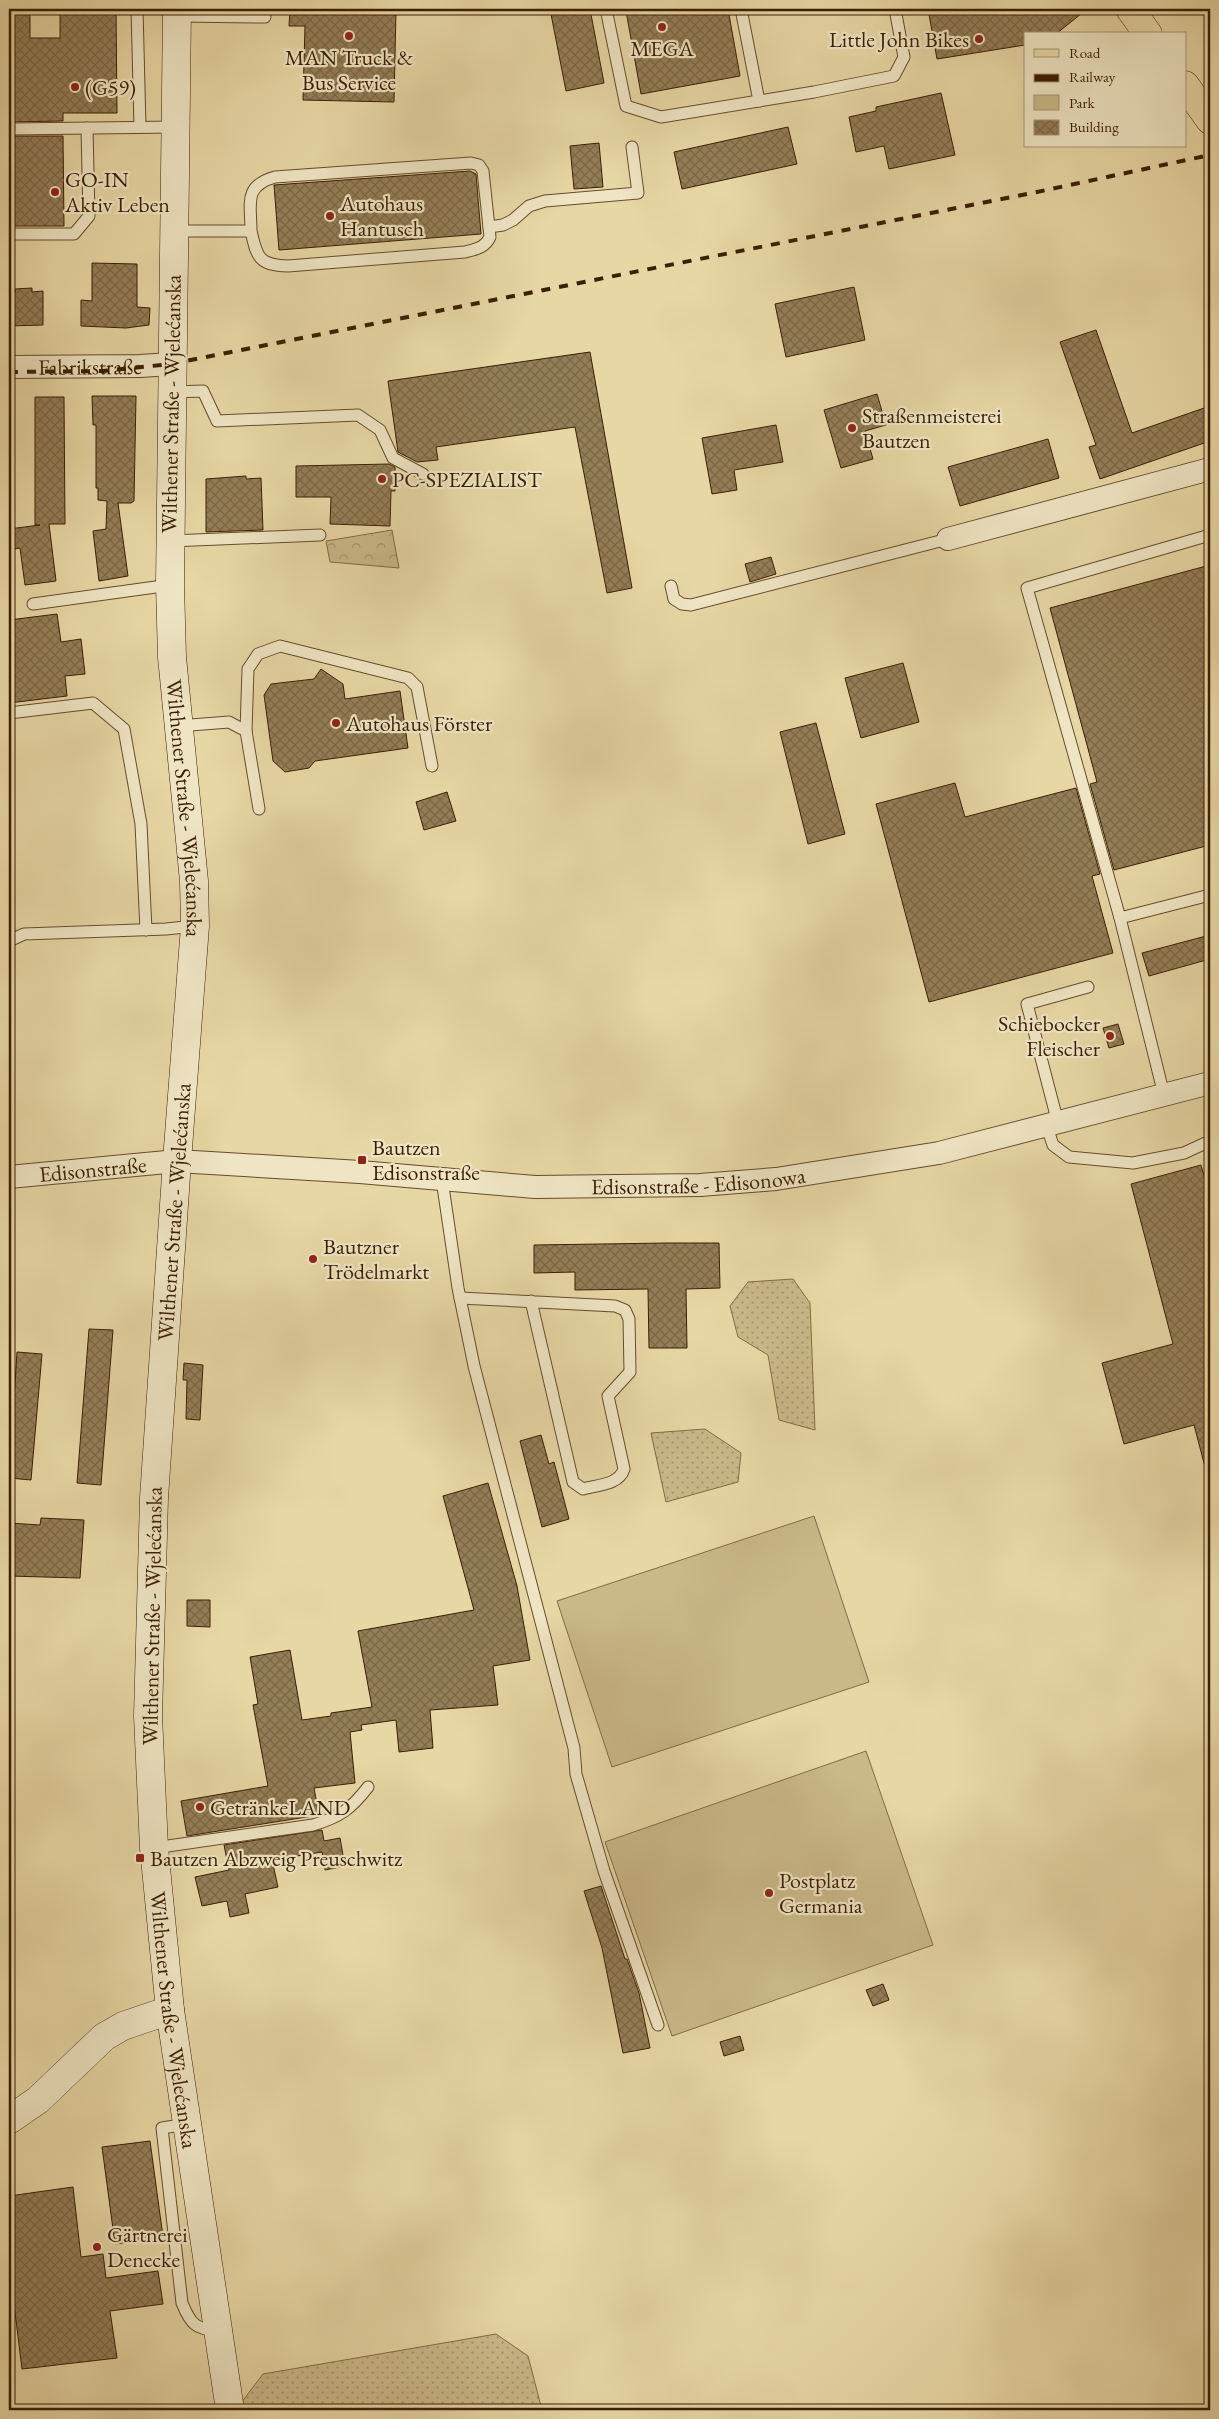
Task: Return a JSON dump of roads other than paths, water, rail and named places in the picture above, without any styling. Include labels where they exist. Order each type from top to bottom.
[{"type":"main road","points":[[1130,9],[1147,32]]},
{"type":"main road","name":"Wilthener Straße - Wjelećanska","points":[[177,12],[171,364],[170,585],[178,726],[194,880],[196,926],[176,1161],[154,1498],[148,1716],[154,1848],[170,2010],[230,2410]]},
{"type":"main road","points":[[1186,86],[1210,120]]},
{"type":"main road","points":[[9,2120],[38,2100],[104,2037],[123,2026],[170,2010]]},
{"type":"street","name":"Fabrikstraße","points":[[9,367],[171,364]]},
{"type":"street","points":[[948,538],[1210,469]]},
{"type":"street","name":"Edisonstraße - Edisonowa","points":[[176,1161],[360,1172],[535,1187],[618,1188],[700,1185],[776,1179],[939,1154],[1210,1083]]},
{"type":"street","name":"Edisonstraße","points":[[9,1178],[176,1161]]},
{"type":"lane","points":[[137,9],[140,127]]},
{"type":"lane","points":[[606,9],[626,106],[661,117],[894,76],[904,56],[895,9]]},
{"type":"lane","points":[[741,9],[759,101]]},
{"type":"lane","points":[[177,12],[265,16]]},
{"type":"lane","points":[[9,129],[176,127]]},
{"type":"lane","points":[[9,234],[74,234],[89,216],[87,128]]},
{"type":"lane","points":[[489,227],[503,225],[513,220],[528,206],[545,201],[638,193],[632,146]]},
{"type":"lane","points":[[471,163],[479,165],[483,171],[490,236],[487,243],[465,252],[288,266],[272,265],[262,261],[255,250],[251,231],[251,194],[255,186],[262,181],[275,177],[471,163]]},
{"type":"lane","points":[[174,231],[251,231]]},
{"type":"lane","points":[[171,392],[203,391],[216,420],[358,415],[380,430],[394,458],[423,474]]},
{"type":"lane","points":[[170,541],[320,535]]},
{"type":"lane","points":[[1164,1095],[1120,918],[1027,588],[1210,535]]},
{"type":"lane","points":[[671,586],[674,600],[682,604],[691,605],[948,538]]},
{"type":"lane","points":[[34,604],[170,585]]},
{"type":"lane","points":[[260,809],[246,731],[248,669],[258,654],[280,646],[408,678],[418,687],[432,766]]},
{"type":"lane","points":[[9,713],[93,703],[124,729],[141,824],[146,930]]},
{"type":"lane","points":[[178,726],[230,722],[246,731]]},
{"type":"lane","points":[[1120,918],[1210,895]]},
{"type":"lane","points":[[9,941],[24,934],[146,930],[196,926]]},
{"type":"lane","points":[[1088,987],[1027,1004],[1053,1125],[1053,1145],[1069,1157],[1133,1162],[1184,1153],[1210,1141]]},
{"type":"lane","points":[[442,1180],[460,1298],[474,1366],[574,1748],[576,1774],[604,1871],[658,2025]]},
{"type":"lane","points":[[460,1298],[531,1301],[615,1306],[625,1310],[629,1319],[630,1372],[608,1396],[624,1469],[622,1476],[616,1480],[583,1489],[573,1482],[531,1301]]},
{"type":"lane","points":[[154,1848],[313,1825],[331,1820],[352,1807],[368,1787]]},
{"type":"railway","points":[[9,372],[103,371],[171,364],[1037,192],[1210,155]]},
{"type":"place","name":"MEGA","points":[[662,27]]},
{"type":"place","name":"MAN Truck & Bus Service","points":[[349,36]]},
{"type":"place","name":"Little John Bikes","points":[[979,39]]},
{"type":"place","name":"(G59)","points":[[75,87]]},
{"type":"place","name":"GO-IN Aktiv Leben","points":[[55,192]]},
{"type":"place","name":"Autohaus Hantusch","points":[[330,216]]},
{"type":"place","name":"Straßenmeisterei Bautzen","points":[[852,428]]},
{"type":"place","name":"PC-SPEZIALIST","points":[[382,479]]},
{"type":"place","name":"Autohaus Förster","points":[[336,723]]},
{"type":"place","name":"Schiebocker Fleischer","points":[[1110,1036]]},
{"type":"place","name":"Bautzen Edisonstraße","points":[[362,1160]]},
{"type":"place","name":"Bautzner Trödelmarkt","points":[[313,1259]]},
{"type":"place","name":"GetränkeLAND","points":[[200,1807]]},
{"type":"place","name":"Bautzen Abzweig Preuschwitz","points":[[140,1858]]},
{"type":"place","name":"Postplatz Germania","points":[[769,1893]]},
{"type":"place","name":"Gärtnerei Denecke","points":[[97,2247]]}]
